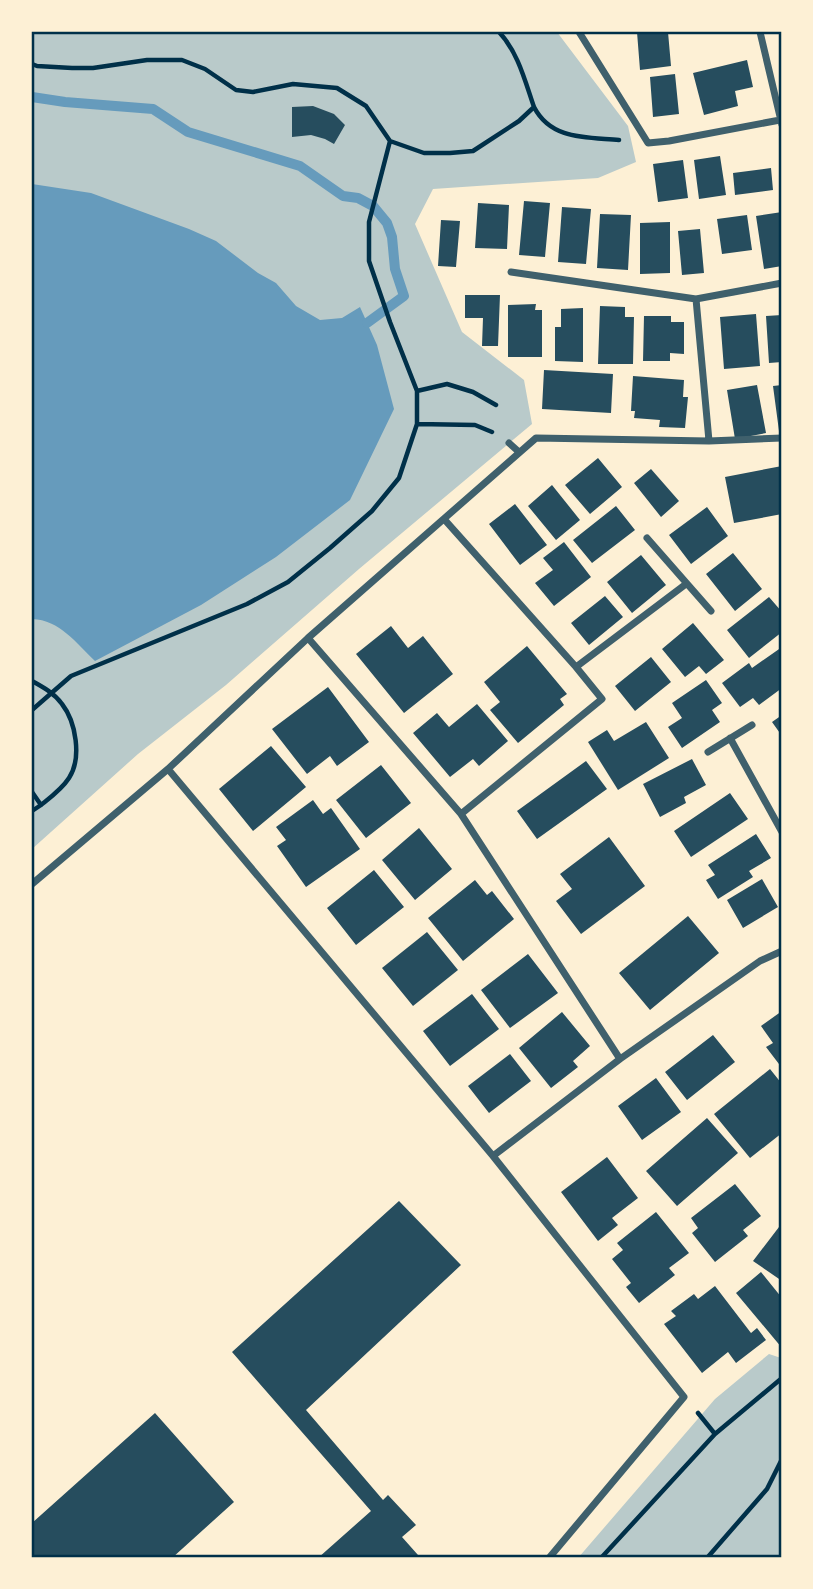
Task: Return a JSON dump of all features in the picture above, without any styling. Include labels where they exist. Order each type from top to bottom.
[{"type":"street","points":[[579,32],[648,143],[781,122],[760,32]]},
{"type":"street","points":[[511,272],[696,299],[782,283]]},
{"type":"street","points":[[696,299],[709,441]]},
{"type":"street","points":[[32,884],[168,769],[308,638],[536,438],[709,441],[782,439]]},
{"type":"street","points":[[509,443],[519,452]]},
{"type":"street","points":[[444,519],[602,699],[461,814]]},
{"type":"street","points":[[646,538],[711,611]]},
{"type":"street","points":[[576,667],[686,583]]},
{"type":"street","points":[[308,638],[461,814],[620,1059]]},
{"type":"street","points":[[708,752],[752,725]]},
{"type":"street","points":[[730,738],[782,831]]},
{"type":"street","points":[[168,769],[493,1156],[684,1397],[550,1558]]},
{"type":"street","points":[[493,1156],[620,1059],[760,961],[782,951]]},
{"type":"path","points":[[499,32],[506,38],[519,63],[540,119],[566,135],[648,143]]},
{"type":"path","points":[[32,64],[93,68],[147,60],[182,60],[205,69],[236,90],[253,92],[293,84],[337,88],[366,106],[390,141],[424,153],[473,151],[519,121],[534,107]]},
{"type":"path","points":[[32,710],[71,676],[247,604],[288,582],[372,511],[400,478],[417,424],[417,391],[369,261],[369,222],[390,141]]},
{"type":"path","points":[[417,391],[447,384],[473,392],[496,405]]},
{"type":"path","points":[[417,424],[475,425]]},
{"type":"path","points":[[32,681],[52,693],[64,706],[72,723],[76,745],[70,777],[55,794],[32,811]]},
{"type":"path","points":[[32,792],[41,805]]},
{"type":"path","points":[[601,1558],[715,1434],[782,1378]]},
{"type":"path","points":[[707,1558],[767,1489],[782,1460]]},
{"type":"shaded area","points":[[32,32],[557,32],[628,126],[636,162],[598,178],[433,189],[415,224],[462,332],[524,380],[532,424],[226,685],[138,754],[32,849]]},
{"type":"shaded area","points":[[769,1354],[781,1358],[781,1557],[578,1558],[715,1399]]},
{"type":"water","points":[[32,184],[91,193],[216,241],[258,273],[276,283],[296,306],[320,320],[342,318],[360,307],[377,345],[394,409],[350,500],[276,557],[201,605],[95,661],[59,628],[42,620],[32,619]]},
{"type":"building","points":[[637,32],[668,32],[671,66],[640,70]]},
{"type":"building","points":[[747,60],[753,87],[735,91],[738,106],[704,115],[693,73]]},
{"type":"building","points":[[675,74],[679,114],[653,117],[650,77]]},
{"type":"building","points":[[313,106],[334,114],[345,125],[334,144],[311,135],[292,137],[292,107]]},
{"type":"building","points":[[720,156],[726,195],[699,199],[694,160]]},
{"type":"building","points":[[683,160],[688,198],[658,202],[653,164]]},
{"type":"building","points":[[771,168],[773,190],[735,195],[733,173]]},
{"type":"building","points":[[524,201],[550,203],[545,257],[519,255]]},
{"type":"building","points":[[478,203],[509,205],[507,249],[475,248]]},
{"type":"building","points":[[562,207],[591,209],[586,264],[558,262]]},
{"type":"building","points":[[782,212],[782,266],[764,269],[756,216]]},
{"type":"building","points":[[600,214],[631,215],[628,270],[597,268]]},
{"type":"building","points":[[747,215],[752,250],[722,254],[717,219]]},
{"type":"building","points":[[441,220],[460,221],[456,267],[438,266]]},
{"type":"building","points":[[670,222],[670,273],[640,274],[640,223]]},
{"type":"building","points":[[700,229],[704,273],[682,275],[678,231]]},
{"type":"building","points":[[465,295],[500,295],[498,346],[482,346],[483,318],[465,318]]},
{"type":"building","points":[[536,304],[535,310],[542,310],[542,357],[508,357],[508,305]]},
{"type":"building","points":[[600,306],[625,307],[625,317],[634,317],[633,364],[598,364]]},
{"type":"building","points":[[583,308],[583,362],[555,361],[555,327],[561,327],[561,309]]},
{"type":"building","points":[[756,314],[760,366],[724,369],[720,317]]},
{"type":"building","points":[[782,315],[782,362],[769,363],[766,316]]},
{"type":"building","points":[[644,316],[671,316],[671,322],[684,322],[684,354],[670,353],[670,361],[643,361]]},
{"type":"building","points":[[544,370],[613,374],[611,413],[542,409]]},
{"type":"building","points":[[633,376],[684,380],[683,397],[688,397],[685,428],[659,427],[660,420],[634,418],[635,411],[631,411]]},
{"type":"building","points":[[757,385],[766,433],[735,439],[727,390]]},
{"type":"building","points":[[782,385],[782,431],[779,431],[773,386]]},
{"type":"building","points":[[598,458],[622,487],[590,514],[565,485]]},
{"type":"building","points":[[782,466],[782,514],[734,523],[725,477]]},
{"type":"building","points":[[651,469],[679,501],[661,517],[634,483]]},
{"type":"building","points":[[552,485],[580,520],[556,540],[528,506]]},
{"type":"building","points":[[515,504],[547,545],[520,565],[489,524]]},
{"type":"building","points":[[616,506],[635,530],[592,563],[573,540]]},
{"type":"building","points":[[707,507],[728,536],[691,564],[669,535]]},
{"type":"building","points":[[564,542],[591,577],[554,606],[535,583],[553,570],[543,558]]},
{"type":"building","points":[[733,553],[762,589],[735,611],[706,574]]},
{"type":"building","points":[[641,555],[666,585],[632,613],[607,582]]},
{"type":"building","points":[[605,596],[623,617],[589,645],[571,623]]},
{"type":"building","points":[[769,597],[782,612],[782,632],[749,658],[727,630]]},
{"type":"building","points":[[693,623],[724,660],[706,674],[699,666],[685,677],[662,649]]},
{"type":"building","points":[[391,626],[408,648],[423,636],[453,674],[404,713],[356,654]]},
{"type":"building","points":[[527,646],[567,694],[560,699],[564,705],[518,743],[490,710],[500,702],[484,682]]},
{"type":"building","points":[[782,647],[782,688],[759,705],[753,698],[740,707],[722,683],[749,663],[752,668]]},
{"type":"building","points":[[651,657],[671,682],[635,711],[615,686]]},
{"type":"building","points":[[706,680],[722,703],[712,710],[720,722],[682,748],[668,727],[682,718],[672,703]]},
{"type":"building","points":[[328,687],[369,742],[337,766],[330,756],[307,774],[272,729]]},
{"type":"building","points":[[477,704],[508,741],[479,766],[473,759],[450,777],[413,733],[437,713],[449,727]]},
{"type":"building","points":[[782,715],[782,736],[772,722]]},
{"type":"building","points":[[646,722],[669,758],[618,790],[588,742],[607,730],[614,741]]},
{"type":"building","points":[[271,746],[306,787],[253,831],[219,789]]},
{"type":"building","points":[[692,759],[706,785],[684,797],[686,803],[660,817],[643,784]]},
{"type":"building","points":[[586,761],[607,789],[537,839],[517,811]]},
{"type":"building","points":[[381,765],[411,803],[366,838],[336,800]]},
{"type":"building","points":[[730,793],[748,819],[691,857],[674,831]]},
{"type":"building","points":[[313,800],[323,814],[331,808],[360,849],[306,887],[277,846],[286,840],[276,827]]},
{"type":"building","points":[[419,828],[452,869],[415,900],[382,860]]},
{"type":"building","points":[[756,834],[771,858],[749,871],[753,877],[718,899],[706,880],[715,875],[708,865]]},
{"type":"building","points":[[609,837],[645,886],[581,934],[556,901],[572,889],[560,874]]},
{"type":"building","points":[[374,870],[404,907],[356,945],[327,908]]},
{"type":"building","points":[[762,879],[778,907],[743,928],[727,900]]},
{"type":"building","points":[[475,880],[487,895],[492,891],[514,919],[463,961],[428,918]]},
{"type":"building","points":[[688,916],[719,953],[650,1010],[619,973]]},
{"type":"building","points":[[427,932],[458,970],[413,1006],[382,968]]},
{"type":"building","points":[[528,954],[558,993],[510,1028],[481,990]]},
{"type":"building","points":[[472,994],[499,1029],[450,1066],[423,1031]]},
{"type":"building","points":[[782,1011],[782,1068],[766,1047],[773,1043],[761,1026]]},
{"type":"building","points":[[562,1012],[590,1046],[573,1061],[578,1067],[551,1088],[519,1048]]},
{"type":"building","points":[[713,1035],[735,1062],[687,1100],[665,1072]]},
{"type":"building","points":[[510,1054],[531,1081],[489,1113],[468,1086]]},
{"type":"building","points":[[770,1069],[782,1084],[782,1133],[750,1158],[714,1114]]},
{"type":"building","points":[[656,1078],[681,1112],[642,1140],[618,1106]]},
{"type":"building","points":[[707,1118],[738,1153],[677,1206],[646,1171]]},
{"type":"building","points":[[607,1157],[638,1198],[612,1218],[618,1225],[598,1241],[561,1192]]},
{"type":"building","points":[[735,1184],[761,1216],[743,1230],[748,1236],[715,1262],[692,1233],[698,1228],[691,1218]]},
{"type":"building","points":[[399,1201],[461,1265],[306,1410],[383,1500],[388,1495],[416,1525],[402,1537],[418,1555],[415,1558],[318,1558],[371,1511],[232,1352]]},
{"type":"building","points":[[656,1212],[689,1253],[669,1268],[675,1275],[639,1303],[626,1287],[631,1283],[612,1259],[623,1250],[617,1243]]},
{"type":"building","points":[[779,1227],[782,1229],[782,1281],[753,1261]]},
{"type":"building","points":[[761,1272],[782,1298],[782,1348],[736,1293]]},
{"type":"building","points":[[715,1286],[751,1333],[757,1328],[766,1340],[736,1363],[728,1352],[702,1373],[664,1324],[676,1316],[671,1311],[694,1294],[698,1299]]},
{"type":"building","points":[[155,1413],[234,1502],[172,1558],[32,1558],[32,1523]]},
{"type":"waterway","points":[[32,97],[153,109],[188,132],[300,166],[343,196],[358,198],[373,206],[387,223],[392,237],[395,269],[404,296],[367,323]]}]
